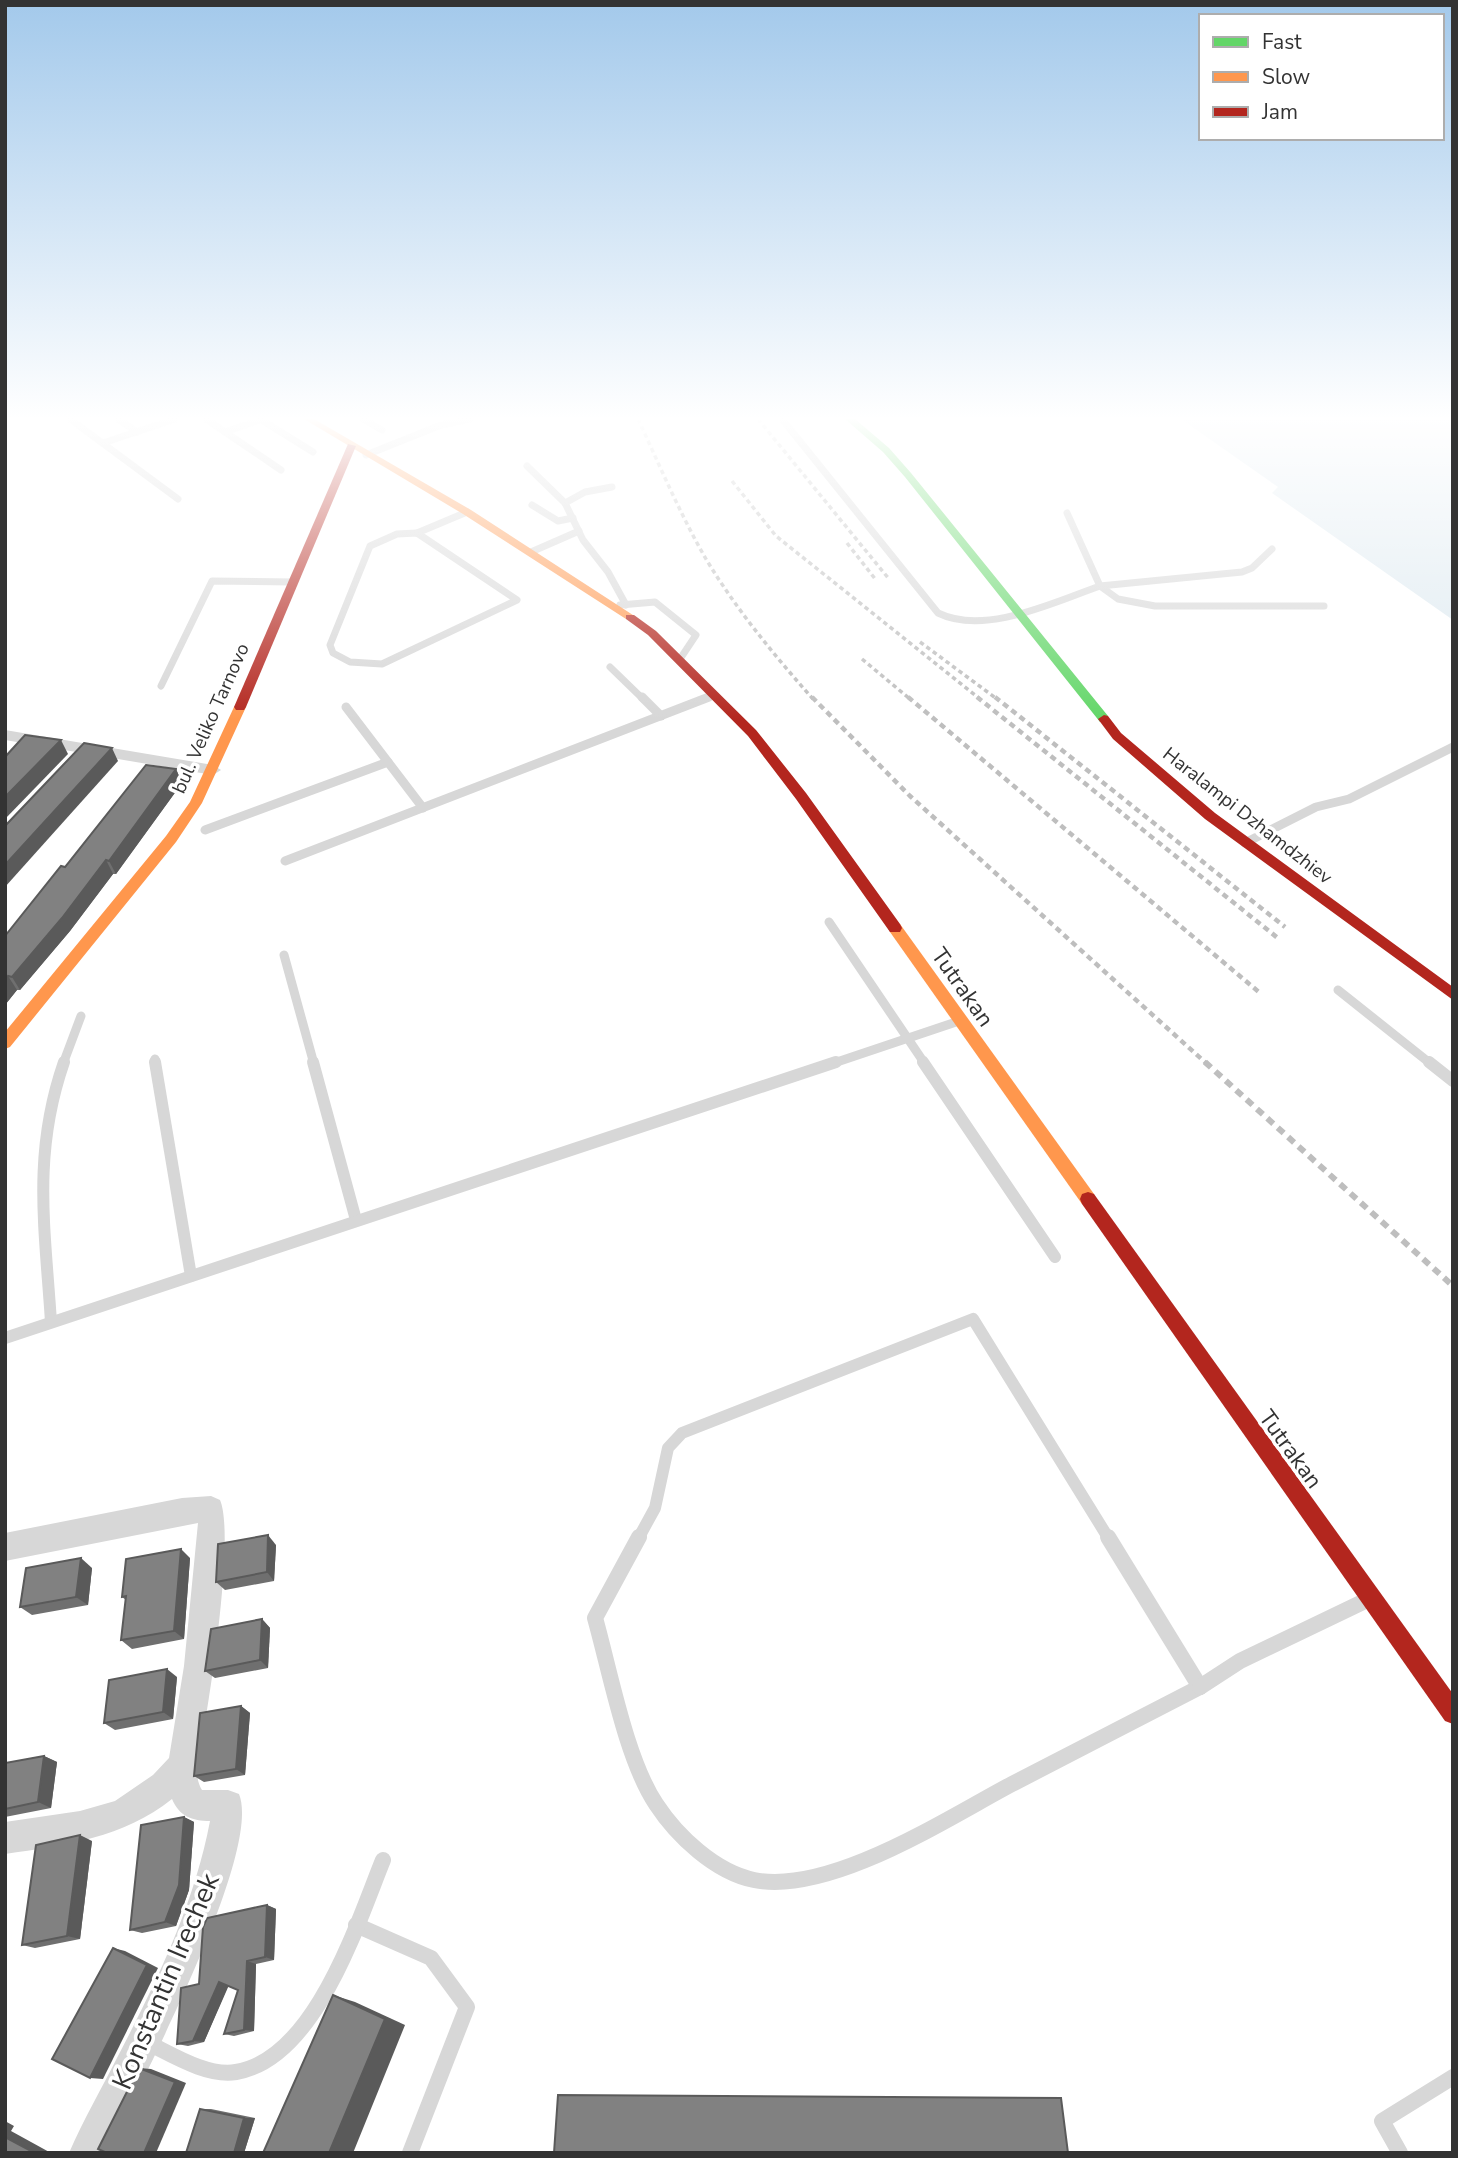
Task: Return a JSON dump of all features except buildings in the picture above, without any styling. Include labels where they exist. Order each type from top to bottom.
[{"type":"street","name":"bul. Veliko Tarnovo","points":[[5,1043],[171,839],[196,803],[213,770],[320,520]]},
{"type":"street","name":"Tutrakan","points":[[479,520],[621,605],[680,659],[752,733],[801,796],[958,1021],[1453,1713]]},
{"type":"street","name":"Haralampi Dzhamdzhiev","points":[[943,520],[1117,736],[1158,774],[1245,842],[1451,992]]},
{"type":"street","points":[[5,735],[213,770]]},
{"type":"street","points":[[68,767],[86,748]]},
{"type":"street","points":[[5,1547],[182,1511],[211,1509],[212,1533],[200,1657],[194,1712],[183,1766],[164,1788],[136,1808],[97,1824],[5,1838]]},
{"type":"street","name":"Konstantin Irechek","points":[[87,2153],[144,2041],[206,1901],[224,1836],[228,1805],[197,1806],[185,1794],[183,1766]]},
{"type":"lane","points":[[417,534],[517,600],[389,661],[367,664],[339,658],[332,653],[330,645],[370,546],[397,534],[417,534],[449,520]]},
{"type":"lane","points":[[574,520],[590,551],[616,583],[621,605],[655,602],[696,635],[680,659]]},
{"type":"lane","points":[[863,520],[939,613],[953,620],[972,622],[1017,613],[1100,586],[1242,572],[1252,568],[1272,549]]},
{"type":"lane","points":[[1070,520],[1100,586],[1118,598],[1155,606],[1324,606]]},
{"type":"lane","points":[[531,552],[579,531]]},
{"type":"lane","points":[[161,687],[212,581],[293,582]]},
{"type":"lane","points":[[610,667],[661,716]]},
{"type":"lane","points":[[285,860],[715,695]]},
{"type":"lane","points":[[346,707],[422,808]]},
{"type":"lane","points":[[1245,842],[1316,807],[1349,799],[1453,747]]},
{"type":"lane","points":[[205,830],[388,762]]},
{"type":"lane","points":[[829,922],[1055,1257]]},
{"type":"lane","points":[[284,955],[356,1220]]},
{"type":"lane","points":[[1338,990],[1453,1081]]},
{"type":"lane","points":[[51,1322],[44,1187],[45,1136],[53,1094],[81,1016]]},
{"type":"lane","points":[[5,1338],[958,1021]]},
{"type":"lane","points":[[155,1059],[191,1276]]},
{"type":"lane","points":[[1200,1687],[973,1320],[682,1433],[668,1448],[655,1508],[595,1618],[638,1762],[653,1799],[682,1834],[718,1866],[750,1880],[788,1881],[832,1874],[874,1856],[1200,1687],[1240,1661],[1371,1598]]},
{"type":"lane","points":[[144,2041],[195,2064],[235,2073],[267,2062],[302,2029],[337,1969],[383,1860]]},
{"type":"lane","points":[[356,1925],[431,1958],[467,2007],[410,2153]]},
{"type":"lane","points":[[1400,2153],[1382,2121],[1453,2077]]},
{"type":"shaded area","points":[[1310,520],[1453,520],[1453,620]]},
{"type":"railway","points":[[686,520],[706,559],[730,596],[813,699]]},
{"type":"railway","points":[[763,520],[776,536],[980,699]]},
{"type":"railway","points":[[840,520],[889,579]]},
{"type":"railway","points":[[847,543],[876,580]]},
{"type":"railway","points":[[920,642],[997,699]]},
{"type":"railway","points":[[862,659],[910,699]]},
{"type":"railway","points":[[812,697],[910,796],[1207,1064]]},
{"type":"railway","points":[[908,697],[1260,993]]},
{"type":"railway","points":[[977,697],[1279,939]]},
{"type":"railway","points":[[995,697],[1285,927]]},
{"type":"railway","points":[[1205,1062],[1453,1286]]},
{"type":"traffic: fast","points":[[944,520],[1104,719]]},
{"type":"traffic: slow","points":[[479,520],[630,617]]},
{"type":"traffic: slow","points":[[5,1043],[171,839],[196,803],[240,707]]},
{"type":"traffic: slow","points":[[895,928],[1088,1199]]},
{"type":"traffic: jam","points":[[240,707],[320,520]]},
{"type":"traffic: jam","points":[[630,617],[652,633],[752,733],[801,796],[895,928]]},
{"type":"traffic: jam","points":[[1104,719],[1117,736],[1210,816],[1453,995]]},
{"type":"traffic: jam","points":[[1088,1199],[1453,1713]]}]
